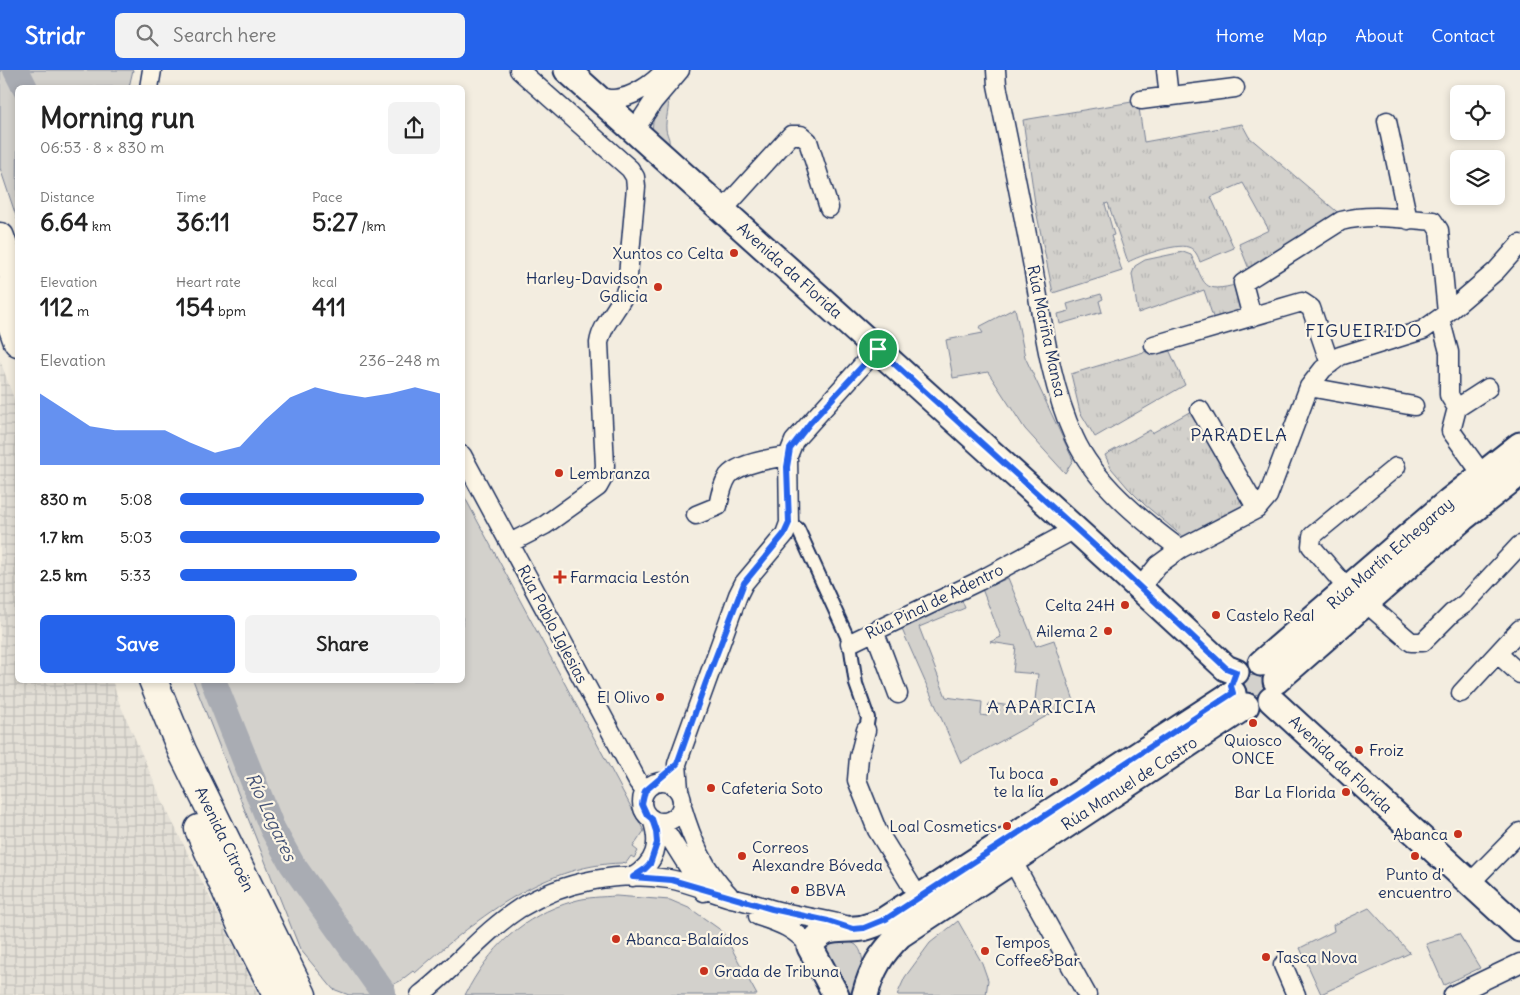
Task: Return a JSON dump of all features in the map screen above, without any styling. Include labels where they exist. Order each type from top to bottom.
[{"type":"main road","name":"Avenida da Florida","points":[[567,70],[878,349],[1140,588],[1226,668],[1238,690]]},
{"type":"main road","points":[[0,237],[15,280]]},
{"type":"main road","points":[[0,292],[15,334]]},
{"type":"main road","name":"Rúa Martín Echegaray","points":[[1270,681],[1482,474],[1520,445]]},
{"type":"main road","name":"Rúa Martín Echegaray","points":[[1356,596],[1463,518],[1520,473]]},
{"type":"main road","points":[[1247,663],[1270,681],[1260,707],[1238,690],[1247,663]]},
{"type":"main road","name":"Avenida da Florida","points":[[1270,681],[1470,883],[1520,930]]},
{"type":"main road","name":"Avenida Citroën","points":[[136,683],[146,712],[241,924],[277,995]]},
{"type":"main road","name":"Avenida Citroën","points":[[155,683],[182,751],[302,995]]},
{"type":"main road","name":"Rúa Manuel de Castro","points":[[866,989],[880,956],[900,935],[1012,860],[1238,690]]},
{"type":"main road","name":"Rúa Manuel de Castro","points":[[866,989],[872,962],[868,947],[853,929],[869,926],[886,919],[1238,690]]},
{"type":"main road","points":[[836,995],[810,947],[826,931],[853,929]]},
{"type":"street","points":[[150,85],[152,70]]},
{"type":"street","points":[[510,544],[546,525],[598,487],[603,478],[605,466],[599,343],[601,333],[618,308],[627,287],[636,187],[635,177],[630,169],[519,70]]},
{"type":"street","points":[[634,132],[653,102],[680,70]]},
{"type":"street","name":"Rúa Mariña Mansa","points":[[996,70],[997,85],[1024,216],[1046,341],[1058,392],[1074,438],[1099,477],[1152,528],[1180,549]]},
{"type":"street","points":[[1166,70],[1169,97]]},
{"type":"street","points":[[597,97],[614,99],[628,96],[662,74]]},
{"type":"street","points":[[653,102],[662,74]]},
{"type":"street","points":[[1141,100],[1236,88]]},
{"type":"street","points":[[1387,121],[1408,220]]},
{"type":"street","name":"Avenida da Florida","points":[[723,210],[791,135],[801,135],[808,141],[829,208]]},
{"type":"street","points":[[1252,317],[1243,283],[1341,222],[1352,218],[1433,221],[1439,230],[1444,316],[1449,352],[1449,395],[1457,408]]},
{"type":"street","points":[[1140,588],[1158,565],[1180,549],[1257,509],[1268,496],[1309,387],[1323,369],[1340,356],[1423,330],[1444,316],[1496,270],[1520,244]]},
{"type":"street","points":[[1154,346],[1302,302],[1311,308],[1330,364]]},
{"type":"street","points":[[656,821],[672,820],[680,812],[677,764],[706,682],[744,583],[784,534],[789,523],[788,456],[790,449],[799,435],[878,349]]},
{"type":"street","points":[[1309,387],[1414,406]]},
{"type":"street","points":[[1482,474],[1451,431],[1457,408],[1488,388]]},
{"type":"street","points":[[1200,410],[1257,509]]},
{"type":"street","points":[[696,515],[718,506],[724,483],[729,474],[740,468],[788,456]]},
{"type":"street","name":"Rúa Pablo Iglesias","points":[[465,461],[638,782],[649,787]]},
{"type":"street","points":[[1396,467],[1312,536],[1311,546],[1356,596],[1411,642],[1423,642],[1452,613],[1466,603],[1520,545]]},
{"type":"street","points":[[789,523],[798,530],[850,643]]},
{"type":"street","name":"Rúa Pinal de Adentro","points":[[918,898],[878,830],[857,780],[859,757],[868,718],[856,684],[850,643],[979,581],[1022,556],[1075,529]]},
{"type":"street","points":[[1461,693],[1520,629]]},
{"type":"street","points":[[874,631],[898,694]]},
{"type":"street","points":[[1498,654],[1520,674]]},
{"type":"street","points":[[677,764],[649,787],[642,797],[644,810],[656,821],[710,899],[717,904],[783,924],[792,929],[810,947]]},
{"type":"street","points":[[649,787],[664,781],[670,782],[680,798],[694,844],[701,859],[716,883],[731,898]]},
{"type":"street","points":[[633,877],[650,864],[657,843],[656,821]]},
{"type":"street","points":[[1470,883],[1520,832]]},
{"type":"street","points":[[1012,860],[1087,995]]},
{"type":"street","points":[[420,995],[440,979],[484,936],[521,908],[540,897],[579,883],[609,878],[633,877],[672,880],[731,898],[844,925],[853,929]]},
{"type":"street","points":[[1453,995],[1520,963]]},
{"type":"street","points":[[1283,965],[1296,995]]},
{"type":"shaded area","points":[[0,360],[15,402],[15,683],[113,683],[119,702],[166,809],[258,995],[0,995]]},
{"type":"green space","points":[[0,70],[133,70],[129,85],[15,85],[15,213],[0,168]]},
{"type":"green space","points":[[668,98],[666,125],[669,141],[667,148],[652,130],[654,114]]},
{"type":"green space","points":[[1138,101],[1144,142],[1242,124],[1249,137],[1342,216],[1251,274],[1239,244],[1269,230],[1243,183],[1211,197],[1234,248],[1200,262],[1193,249],[1182,246],[1158,251],[1128,262],[1108,203],[1105,204],[1114,235],[1111,236],[1122,271],[1053,293],[1036,210],[1023,120]]},
{"type":"green space","points":[[1183,252],[1191,255],[1203,280],[1211,287],[1218,288],[1239,284],[1246,313],[1215,323],[1204,290],[1138,313],[1132,274],[1135,266],[1145,260]]},
{"type":"green space","points":[[1101,294],[1103,299],[1099,301],[1102,312],[1060,324],[1058,314],[1069,311],[1067,304]]},
{"type":"green space","points":[[1015,308],[1025,357],[1073,460],[1065,473],[1025,429],[988,372],[953,378],[946,340],[983,333],[979,327]]},
{"type":"green space","points":[[1167,345],[1185,385],[1095,437],[1080,412],[1071,374]]},
{"type":"green space","points":[[1193,410],[1246,505],[1187,537],[1182,536],[1128,488],[1111,468],[1105,455],[1150,430],[1152,433]]},
{"type":"green space","points":[[465,498],[644,831],[633,847],[638,851],[634,858],[631,856],[626,863],[592,866],[563,874],[536,885],[510,899],[461,934],[415,973],[413,971],[400,981],[373,995],[349,995],[333,989],[300,949],[194,683],[465,683]]},
{"type":"green space","points":[[1008,578],[1036,646],[1054,640],[1074,701],[961,763],[900,625],[961,598],[965,608],[919,627],[946,697],[982,702],[981,715],[987,716],[989,703],[1034,709],[1038,674],[1013,672],[1016,646],[990,642],[1001,637],[982,589]]},
{"type":"green space","points":[[1254,675],[1261,678],[1264,685],[1261,692],[1254,695],[1247,692],[1244,685],[1247,678]]},
{"type":"green space","name":"Abanca-Balaídos","points":[[616,896],[670,900],[691,909],[722,931],[757,995],[465,995],[474,978],[496,949],[509,936],[538,915],[574,901]]},
{"type":"green space","points":[[1369,908],[1410,953],[1321,994],[1300,948],[1334,931],[1333,925]]},
{"type":"green space","points":[[958,921],[982,963],[988,980],[986,995],[897,995],[905,977],[930,943]]},
{"type":"green space","points":[[1459,934],[1480,968],[1444,985],[1426,944]]},
{"type":"green space","points":[[828,942],[850,942],[856,945],[862,955],[863,970],[861,978],[856,990],[852,993],[840,990],[823,945]]},
{"type":"waterway","name":"Río Lagares","points":[[16,70],[24,85]]},
{"type":"waterway","name":"Río Lagares","points":[[214,683],[272,828],[292,864],[383,992]]},
{"type":"place","name":"Xuntos co Celta","points":[[734,253]]},
{"type":"place","name":"Harley-Davidson Galicia","points":[[658,287]]},
{"type":"place","name":"Lembranza","points":[[559,473]]},
{"type":"place","name":"Farmacia Lestón","points":[[560,577]]},
{"type":"place","name":"Celta 24H","points":[[1125,605]]},
{"type":"place","name":"Castelo Real","points":[[1216,615]]},
{"type":"place","name":"Ailema 2","points":[[1108,631]]},
{"type":"place","name":"El Olivo","points":[[660,697]]},
{"type":"place","name":"Quiosco ONCE","points":[[1253,723]]},
{"type":"place","name":"Froiz","points":[[1359,750]]},
{"type":"place","name":"Tu boca te la lía","points":[[1054,782]]},
{"type":"place","name":"Cafeteria Soto","points":[[711,788]]},
{"type":"place","name":"Bar La Florida","points":[[1346,792]]},
{"type":"place","name":"Loal Cosmetics","points":[[1007,826]]},
{"type":"place","name":"Abanca","points":[[1458,834]]},
{"type":"place","name":"Correos Alexandre Bóveda","points":[[742,856]]},
{"type":"place","name":"Punto d' encuentro","points":[[1415,856]]},
{"type":"place","name":"BBVA","points":[[795,890]]},
{"type":"place","name":"Abanca-Balaídos","points":[[616,939]]},
{"type":"place","name":"Tempos Coffee&Bar","points":[[985,951]]},
{"type":"place","name":"Tasca Nova","points":[[1266,957]]},
{"type":"place","name":"Grada de Tribuna","points":[[704,971]]},
{"type":"district","name":"FIGUEIRIDO","points":[[1364,331]]},
{"type":"district","name":"PARADELA","points":[[1239,435]]},
{"type":"district","name":"A APARICIA","points":[[1042,707]]},
{"type":"route","points":[[878,349],[1127,575],[1226,668],[1236,672],[1231,686],[1233,693],[886,919],[864,928],[853,929],[828,921],[772,909],[672,880],[633,877],[650,864],[657,843],[656,831],[652,819],[644,810],[642,797],[648,787],[677,764],[744,583],[784,534],[789,523],[787,467],[790,449],[794,441],[878,349]]}]
